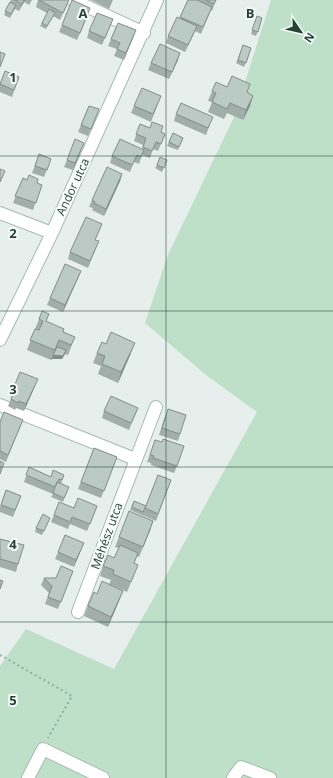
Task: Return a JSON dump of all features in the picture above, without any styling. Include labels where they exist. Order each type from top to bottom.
[{"type":"street","points":[[73,0],[144,33]]},
{"type":"street","name":"Andor utca","points":[[0,340],[52,233],[144,33],[157,0]]},
{"type":"street","points":[[0,213],[52,233]]},
{"type":"street","points":[[0,405],[135,459]]},
{"type":"street","name":"Méhész utca","points":[[78,612],[156,407]]},
{"type":"street","points":[[28,778],[43,749],[103,778]]},
{"type":"street","points":[[233,778],[240,767],[270,778]]},
{"type":"path","points":[[0,655],[72,696],[43,749]]},
{"type":"green space","points":[[271,0],[333,0],[333,778],[0,778],[0,666],[26,629],[114,669],[257,412],[206,375],[145,323],[167,257],[234,117]]},
{"type":"building","points":[[15,0],[24,0],[22,4]]},
{"type":"building","points":[[39,0],[69,0],[63,13]]},
{"type":"building","points":[[72,0],[90,8],[80,33],[62,25]]},
{"type":"building","points":[[188,0],[197,0],[212,7],[203,27],[180,17]]},
{"type":"building","points":[[206,0],[216,0],[214,4]]},
{"type":"building","points":[[10,2],[16,5],[11,14],[5,11]]},
{"type":"building","points":[[49,9],[55,13],[47,26],[42,23]]},
{"type":"building","points":[[97,13],[113,19],[105,38],[89,31]]},
{"type":"building","points":[[257,16],[262,18],[258,32],[252,30]]},
{"type":"building","points":[[177,17],[197,26],[188,45],[168,36]]},
{"type":"building","points":[[118,23],[136,30],[126,53],[117,49],[120,43],[111,39]]},
{"type":"building","points":[[160,44],[180,53],[172,72],[151,63]]},
{"type":"building","points":[[243,45],[251,48],[246,63],[238,60]]},
{"type":"building","points":[[0,52],[5,54],[0,67]]},
{"type":"building","points":[[5,71],[19,77],[14,90],[0,84]]},
{"type":"building","points":[[232,76],[250,84],[247,92],[253,96],[246,110],[230,103],[227,109],[212,102],[216,93],[212,91],[216,82],[227,87]]},
{"type":"building","points":[[142,88],[161,96],[153,114],[134,106]]},
{"type":"building","points":[[181,103],[213,117],[208,128],[176,114]]},
{"type":"building","points":[[89,106],[99,109],[91,129],[81,125]]},
{"type":"building","points":[[152,122],[163,126],[161,132],[165,134],[161,144],[156,142],[152,151],[143,147],[146,138],[136,134],[140,124],[150,128]]},
{"type":"building","points":[[173,133],[183,138],[179,147],[169,142]]},
{"type":"building","points":[[75,139],[84,143],[75,163],[67,160]]},
{"type":"building","points":[[120,139],[144,150],[141,157],[137,155],[132,165],[112,156]]},
{"type":"building","points":[[39,154],[51,159],[47,170],[35,166]]},
{"type":"building","points":[[160,157],[167,160],[164,168],[157,165]]},
{"type":"building","points":[[107,167],[122,174],[106,209],[94,203],[95,202],[92,200]]},
{"type":"building","points":[[0,169],[5,171],[0,182]]},
{"type":"building","points":[[29,175],[38,179],[37,183],[42,185],[36,203],[15,196],[23,178],[27,180]]},
{"type":"building","points":[[86,217],[102,224],[95,240],[99,241],[90,261],[70,252]]},
{"type":"building","points":[[65,264],[81,271],[65,305],[50,298]]},
{"type":"building","points":[[42,311],[49,314],[46,321],[64,329],[63,332],[75,337],[71,345],[59,340],[55,350],[30,340],[35,329],[39,330],[43,321],[39,319]]},
{"type":"building","points":[[111,332],[135,343],[121,372],[102,364],[105,356],[97,353],[102,342],[106,344]]},
{"type":"building","points":[[57,347],[66,350],[63,356],[53,355]]},
{"type":"building","points":[[20,372],[38,379],[26,404],[19,401],[18,403],[11,399],[15,390],[13,389]]},
{"type":"building","points":[[111,396],[138,408],[131,423],[104,411]]},
{"type":"building","points":[[168,409],[186,415],[180,434],[162,428]]},
{"type":"building","points":[[4,412],[23,420],[8,455],[0,451],[0,422]]},
{"type":"building","points":[[163,439],[184,446],[177,466],[153,458],[154,456],[150,455],[155,440],[162,442]]},
{"type":"building","points":[[94,448],[117,457],[104,491],[81,482]]},
{"type":"building","points":[[0,461],[4,463],[0,474]]},
{"type":"building","points":[[29,467],[51,477],[53,470],[64,475],[62,480],[59,479],[55,487],[26,475]]},
{"type":"building","points":[[158,475],[171,480],[158,514],[145,508]]},
{"type":"building","points":[[57,482],[69,487],[64,498],[53,493]]},
{"type":"building","points":[[6,490],[21,496],[15,510],[1,505]]},
{"type":"building","points":[[78,498],[97,506],[90,524],[72,517],[70,522],[54,515],[59,502],[74,508]]},
{"type":"building","points":[[134,501],[146,506],[143,512],[132,507]]},
{"type":"building","points":[[129,511],[153,521],[143,547],[119,537]]},
{"type":"building","points":[[43,514],[50,518],[44,531],[36,528]]},
{"type":"building","points":[[65,535],[84,543],[76,560],[58,552]]},
{"type":"building","points":[[0,539],[24,545],[18,564],[0,559]]},
{"type":"building","points":[[120,545],[138,553],[134,563],[138,565],[131,582],[113,574],[114,570],[103,566],[108,555],[114,558]]},
{"type":"building","points":[[61,566],[73,571],[61,602],[48,597],[52,586],[44,578],[56,578]]},
{"type":"building","points":[[0,580],[3,581],[0,589]]},
{"type":"building","points":[[102,581],[123,591],[111,617],[88,606],[94,592],[97,594]]}]
